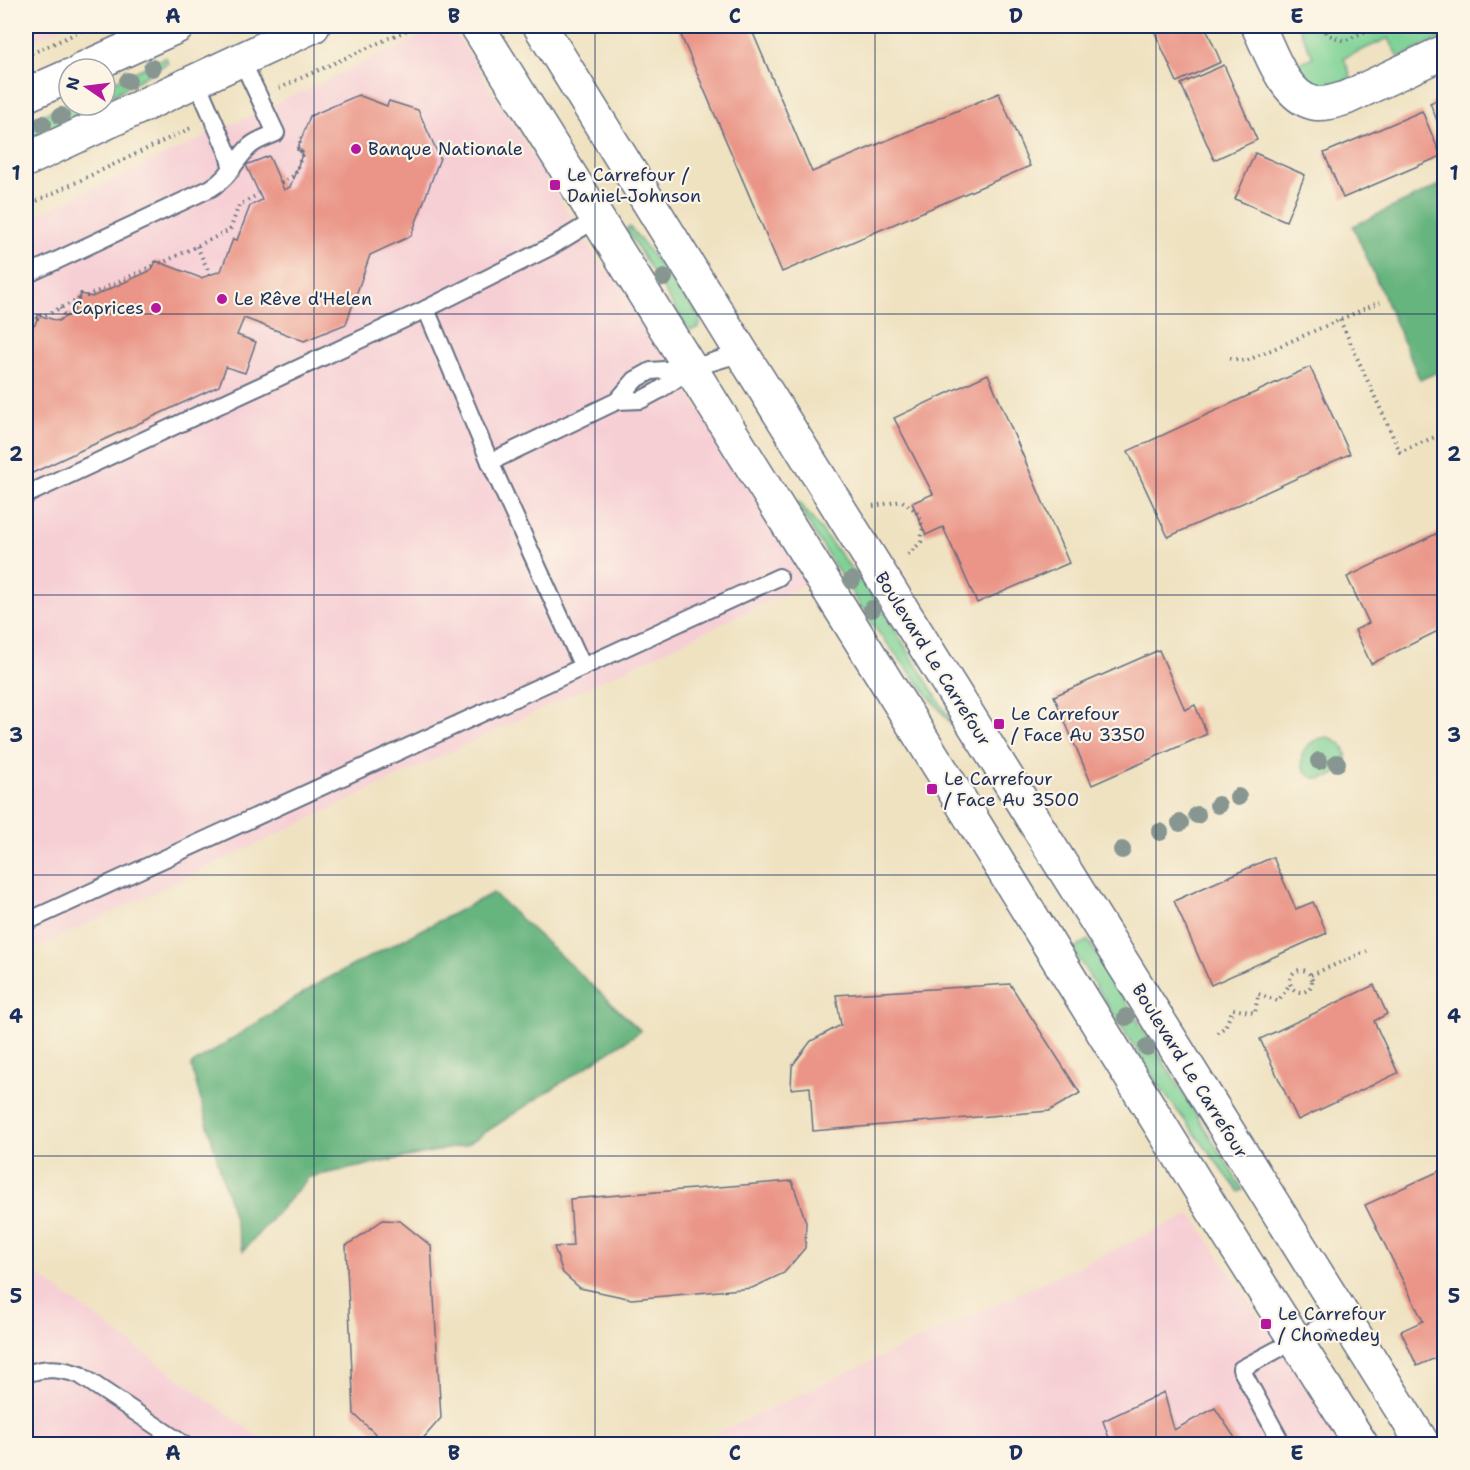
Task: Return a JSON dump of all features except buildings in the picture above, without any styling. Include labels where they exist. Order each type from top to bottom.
[{"type":"street","points":[[110,57],[178,26]]},
{"type":"street","points":[[26,160],[313,26]]},
{"type":"street","points":[[477,26],[980,831],[1214,1212],[1361,1444]]},
{"type":"street","name":"Boulevard Le Carrefour","points":[[540,26],[1423,1444]]},
{"type":"street","points":[[1258,26],[1285,82],[1296,95],[1314,103],[1334,102],[1346,98],[1444,52]]},
{"type":"street","points":[[26,95],[57,81]]},
{"type":"lane","points":[[26,275],[211,188],[221,182],[252,144],[276,133],[242,59]]},
{"type":"lane","points":[[196,80],[227,151],[232,170]]},
{"type":"lane","points":[[26,495],[426,309],[552,246],[598,218]]},
{"type":"lane","points":[[426,309],[490,462],[583,667]]},
{"type":"lane","points":[[490,462],[616,400],[635,380],[651,371],[692,368],[742,353]]},
{"type":"lane","points":[[26,922],[779,577]]},
{"type":"lane","points":[[1282,1444],[1241,1369],[1342,1315]]},
{"type":"lane","points":[[26,1374],[39,1369],[51,1369],[66,1370],[80,1375],[183,1444]]},
{"type":"path","points":[[26,56],[92,26]]},
{"type":"path","points":[[277,89],[416,26]]},
{"type":"path","points":[[1324,26],[1327,34],[1344,41],[1378,26]]},
{"type":"path","points":[[26,206],[196,126]]},
{"type":"path","points":[[26,324],[37,319],[38,315],[43,316],[78,300],[81,294],[87,296],[155,265],[156,261],[162,263],[230,230],[239,205],[259,194]]},
{"type":"path","points":[[197,246],[210,275]]},
{"type":"path","points":[[1230,357],[1246,361],[1380,302]]},
{"type":"path","points":[[60,308],[66,316]]},
{"type":"path","points":[[1340,320],[1400,452],[1444,433]]},
{"type":"path","points":[[863,507],[902,501],[916,511],[923,527],[921,542],[899,565]]},
{"type":"path","points":[[1311,975],[1367,951]]},
{"type":"path","points":[[1297,970],[1304,970],[1311,975],[1311,986],[1305,991],[1297,991],[1292,986],[1290,978],[1297,970]]},
{"type":"path","points":[[1217,1033],[1225,1028],[1233,1010],[1255,1013],[1258,994],[1278,1001],[1288,987],[1292,986]]},
{"type":"shaded area","points":[[26,26],[66,26],[26,44]]},
{"type":"shaded area","points":[[441,30],[459,38],[605,271],[610,268],[808,583],[26,953],[26,220],[430,32]]},
{"type":"shaded area","points":[[1191,1214],[1294,1368],[1341,1444],[692,1444]]},
{"type":"shaded area","points":[[26,1266],[150,1357],[268,1444],[26,1444]]},
{"type":"green space","points":[[1298,26],[1434,26],[1440,39],[1398,58],[1389,38],[1344,58],[1352,80],[1324,88],[1305,82],[1292,66],[1313,57]]},
{"type":"green space","points":[[166,57],[168,63],[117,93],[117,80]]},
{"type":"green space","points":[[57,108],[57,117],[75,117],[26,141],[26,123]]},
{"type":"green space","points":[[1444,183],[1444,369],[1420,380],[1353,226]]},
{"type":"green space","points":[[630,227],[700,317],[700,325],[697,328],[691,330],[685,324],[626,229]]},
{"type":"green space","points":[[799,502],[879,604],[952,725],[871,623],[796,504]]},
{"type":"green space","points":[[1327,737],[1340,743],[1345,751],[1346,760],[1343,767],[1336,773],[1319,779],[1305,771],[1302,755],[1306,747],[1314,741]]},
{"type":"green space","points":[[493,893],[641,1031],[466,1145],[309,1177],[243,1251],[191,1065],[319,983]]},
{"type":"green space","points":[[1088,940],[1243,1190],[1239,1192],[1161,1089],[1073,950]]},
{"type":"place","name":"Banque Nationale","points":[[356,149]]},
{"type":"place","name":"Le Carrefour / Daniel-Johnson","points":[[555,185]]},
{"type":"place","name":"Le Rêve d'Helen","points":[[222,299]]},
{"type":"place","name":"Caprices","points":[[156,308]]},
{"type":"place","name":"Le Carrefour / Face Au 3350","points":[[999,724]]},
{"type":"place","name":"Le Carrefour / Face Au 3500","points":[[932,789]]},
{"type":"place","name":"Le Carrefour / Chomedey","points":[[1266,1324]]}]
